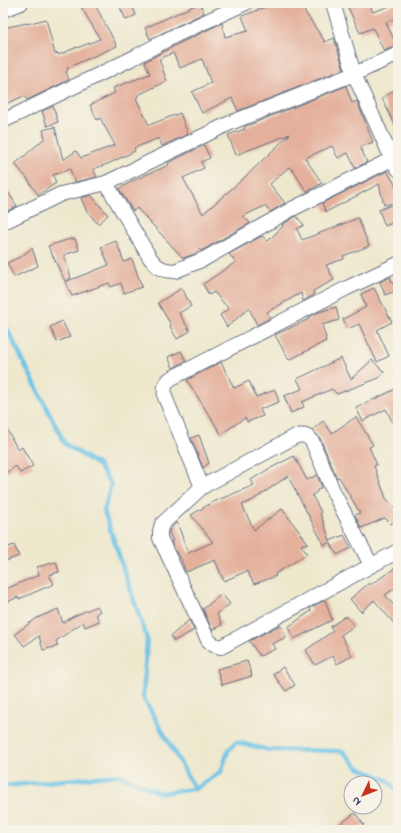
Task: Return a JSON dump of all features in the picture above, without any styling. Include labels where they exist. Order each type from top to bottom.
[{"type":"street","points":[[3,10],[21,3]]},
{"type":"street","points":[[3,121],[135,57],[174,36],[246,3]]},
{"type":"street","points":[[106,183],[150,258],[157,266],[165,270],[175,271],[204,259],[292,209],[396,161],[354,74],[332,3]]},
{"type":"street","points":[[4,222],[60,194],[106,183],[230,122],[354,74],[398,54]]},
{"type":"street","points":[[202,487],[165,397],[164,388],[166,384],[170,380],[347,288],[398,264]]},
{"type":"street","points":[[371,565],[334,493],[314,445],[309,437],[303,435],[296,436],[202,487],[162,524],[160,531],[160,538],[208,640],[214,645],[221,647],[398,551]]},
{"type":"building","points":[[79,3],[94,3],[117,46],[67,68],[68,70],[66,72],[69,80],[27,100],[24,96],[3,105],[3,28],[46,19],[55,54],[58,53],[59,55],[100,39]]},
{"type":"building","points":[[118,3],[131,3],[136,15],[126,20]]},
{"type":"building","points":[[200,3],[204,13],[150,39],[145,28]]},
{"type":"building","points":[[276,3],[299,3],[325,42],[334,38],[344,69],[238,111],[232,98],[202,113],[192,92],[211,83],[202,59],[180,68],[173,53],[159,59],[167,81],[138,95],[136,98],[149,125],[180,113],[188,134],[162,146],[159,138],[134,148],[135,151],[93,169],[97,177],[75,182],[70,169],[53,175],[56,183],[38,195],[27,178],[15,164],[45,138],[43,130],[55,127],[63,160],[76,151],[81,158],[115,145],[100,118],[97,120],[90,105],[115,93],[113,88],[150,74],[145,62],[146,61],[222,23],[225,37],[248,31],[242,16]]},
{"type":"building","points":[[346,3],[369,3],[373,12],[398,3],[398,18],[386,22],[397,46],[384,51],[373,28],[360,33]]},
{"type":"building","points":[[346,86],[352,103],[357,101],[373,142],[360,147],[367,162],[355,168],[348,153],[338,158],[332,146],[305,158],[322,183],[307,192],[292,169],[289,167],[270,184],[285,203],[270,212],[265,206],[243,216],[250,223],[201,251],[199,249],[195,254],[183,258],[137,208],[133,211],[119,189],[132,181],[169,165],[168,163],[204,145],[210,158],[201,162],[204,168],[183,178],[203,214],[290,134],[236,155],[228,135],[245,129],[244,127]]},
{"type":"building","points":[[398,88],[398,132],[382,98]]},
{"type":"building","points":[[53,106],[58,122],[47,126],[42,111]]},
{"type":"building","points":[[387,171],[396,186],[398,202],[384,205],[379,184],[326,212],[322,203]]},
{"type":"building","points":[[3,184],[17,206],[7,211],[3,205]]},
{"type":"building","points":[[91,195],[108,215],[98,224],[86,210],[81,198]]},
{"type":"building","points":[[391,205],[397,221],[385,226],[379,210]]},
{"type":"building","points":[[296,216],[304,225],[297,229],[302,240],[358,218],[369,246],[343,256],[344,259],[326,265],[334,280],[313,291],[314,295],[303,301],[301,293],[267,312],[270,318],[257,325],[249,308],[227,327],[220,315],[229,309],[214,292],[209,295],[203,284],[236,262],[229,254],[262,236],[268,241],[283,226],[282,225]]},
{"type":"building","points":[[70,239],[75,239],[79,250],[64,255],[71,278],[65,281],[48,246]]},
{"type":"building","points":[[116,241],[124,262],[132,259],[142,287],[124,293],[121,283],[111,287],[109,283],[72,296],[65,282],[109,265],[101,247]]},
{"type":"building","points":[[32,248],[38,266],[14,277],[7,263],[22,256]]},
{"type":"building","points":[[390,277],[396,291],[385,295],[380,282]]},
{"type":"building","points":[[182,288],[191,306],[179,313],[190,331],[177,339],[170,326],[171,325],[158,303]]},
{"type":"building","points":[[374,288],[392,322],[377,330],[389,356],[377,362],[359,324],[348,329],[343,319],[366,307],[361,294]]},
{"type":"building","points":[[336,307],[339,320],[322,325],[326,341],[289,360],[275,335],[309,319],[309,317],[319,312]]},
{"type":"building","points":[[62,321],[70,337],[57,342],[50,327]]},
{"type":"building","points":[[181,351],[186,361],[173,368],[168,357]]},
{"type":"building","points":[[341,358],[351,379],[372,360],[384,372],[379,378],[337,394],[332,389],[302,402],[304,407],[291,413],[284,396],[302,389],[297,379]]},
{"type":"building","points":[[221,362],[234,388],[249,381],[256,397],[275,390],[279,402],[260,409],[263,416],[247,422],[245,418],[221,434],[187,380]]},
{"type":"building","points":[[398,388],[398,433],[386,409],[363,421],[356,408]]},
{"type":"building","points":[[356,417],[373,445],[369,447],[377,465],[374,466],[386,498],[398,512],[398,517],[391,524],[385,518],[361,528],[355,515],[360,513],[339,477],[337,478],[320,438],[312,430],[323,421],[332,433]]},
{"type":"building","points":[[3,422],[18,450],[22,447],[33,466],[20,473],[16,466],[3,475]]},
{"type":"building","points":[[199,435],[209,463],[203,468],[191,438]]},
{"type":"building","points":[[294,456],[307,480],[317,475],[322,487],[312,495],[321,512],[320,513],[330,541],[344,535],[351,548],[337,555],[330,542],[324,545],[288,476],[253,500],[242,505],[254,530],[282,509],[308,543],[301,545],[307,554],[275,574],[276,576],[254,584],[247,571],[224,581],[215,560],[186,572],[178,553],[177,554],[171,542],[173,541],[169,532],[170,529],[177,522],[188,553],[213,542],[191,515],[211,503],[254,485],[251,480]]},
{"type":"building","points":[[14,545],[19,556],[3,562],[3,549]]},
{"type":"building","points":[[56,562],[59,572],[49,575],[54,584],[3,604],[3,590],[39,575],[37,567]]},
{"type":"building","points":[[398,566],[398,586],[385,595],[398,610],[398,628],[374,600],[361,612],[350,599],[369,583],[370,585]]},
{"type":"building","points":[[222,594],[230,604],[217,614],[222,625],[212,630],[203,609]]},
{"type":"building","points":[[325,600],[332,620],[294,639],[288,627],[311,611],[310,608]]},
{"type":"building","points":[[97,606],[100,611],[96,614],[99,621],[85,627],[83,622],[56,641],[58,646],[43,650],[39,636],[24,646],[15,634],[37,618],[58,609],[63,623],[72,617]]},
{"type":"building","points":[[346,616],[354,626],[341,635],[352,656],[337,664],[333,656],[315,665],[306,650],[333,631],[330,627]]},
{"type":"building","points":[[189,620],[194,630],[174,641],[171,636]]},
{"type":"building","points":[[280,625],[286,637],[272,644],[275,649],[260,656],[249,641]]},
{"type":"building","points":[[247,661],[252,676],[222,685],[217,669]]},
{"type":"building","points":[[283,667],[295,685],[286,691],[273,674]]},
{"type":"building","points":[[352,815],[356,815],[364,825],[357,830],[332,830]]},
{"type":"waterway","points":[[3,321],[65,444],[98,465],[111,484],[104,511],[147,639],[143,697],[195,789]]},
{"type":"waterway","points":[[3,786],[119,775],[160,793],[195,789],[221,772],[228,751],[236,742],[269,750],[343,751],[359,768],[387,780],[398,791]]}]
